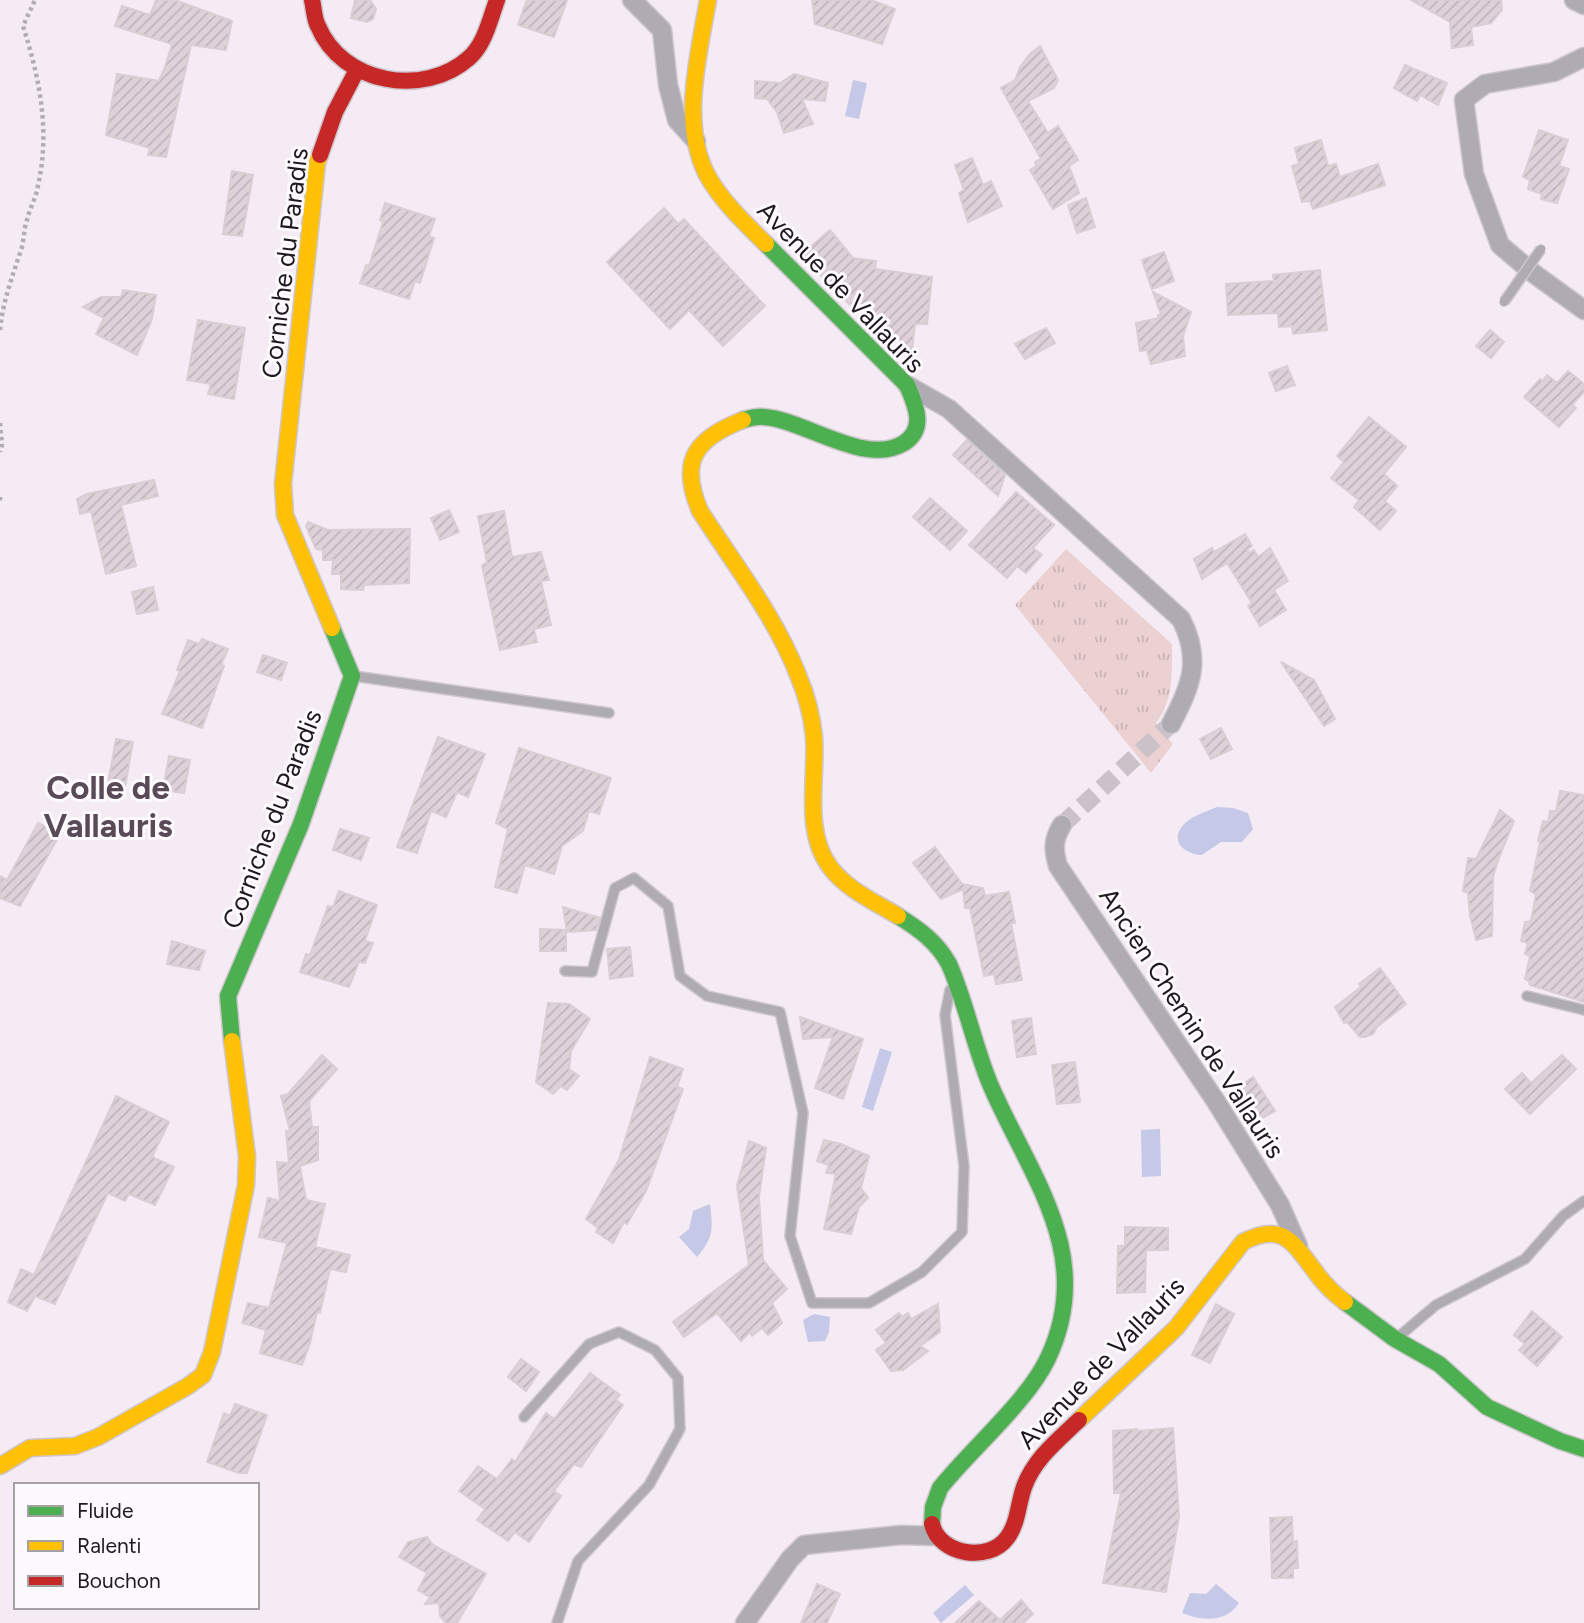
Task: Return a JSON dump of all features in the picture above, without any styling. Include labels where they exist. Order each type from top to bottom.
[{"type":"main road","points":[[312,0],[319,30],[335,54],[357,70],[378,80],[398,81],[425,80],[448,74],[470,58],[485,34],[497,0]]},
{"type":"main road","name":"Avenue de Vallauris","points":[[708,0],[696,85],[696,141],[700,160],[713,186],[732,210],[907,385],[919,414],[911,439],[888,450],[871,450],[766,416],[752,417],[715,431],[693,459],[689,475],[700,511],[769,620],[796,670],[806,698],[814,737],[813,809],[817,837],[829,866],[852,887],[921,932],[938,947],[953,974],[972,1035],[997,1100],[1040,1180],[1059,1226],[1066,1267],[1063,1306],[1048,1359],[1027,1388],[940,1488],[933,1506],[932,1523],[936,1536],[947,1546],[977,1553],[996,1548],[1008,1538],[1018,1518],[1024,1489],[1046,1451],[1176,1328],[1243,1242],[1257,1235],[1276,1233],[1287,1238],[1300,1250],[1332,1291],[1395,1339],[1439,1364],[1487,1407],[1560,1441],[1584,1449]]},
{"type":"main road","name":"Corniche du Paradis","points":[[0,1466],[30,1448],[75,1446],[97,1437],[203,1375],[212,1352],[246,1185],[247,1156],[228,996],[301,824],[352,676],[285,515],[283,484],[317,163],[335,112],[357,70]]},
{"type":"street","points":[[632,0],[662,30],[668,85],[677,120],[696,141]]},
{"type":"street","points":[[1574,0],[1584,5]]},
{"type":"street","points":[[1584,57],[1554,72],[1485,84],[1464,100],[1474,174],[1500,245],[1533,274],[1584,310]]},
{"type":"street","points":[[907,385],[949,409],[1181,620],[1190,637],[1193,655],[1192,679],[1171,724]]},
{"type":"street","name":"Ancien Chemin de Vallauris","points":[[1062,825],[1054,838],[1053,850],[1058,866],[1217,1103],[1280,1205],[1300,1250]]},
{"type":"street","points":[[745,1623],[790,1559],[804,1545],[901,1535],[936,1536]]},
{"type":"lane","points":[[1504,302],[1541,249]]},
{"type":"lane","points":[[352,676],[609,713]]},
{"type":"lane","points":[[565,971],[592,972],[615,888],[634,878],[668,906],[680,976],[707,996],[780,1012],[803,1113],[790,1236],[812,1303],[869,1303],[922,1272],[962,1232],[964,1166],[945,1015],[953,974]]},
{"type":"lane","points":[[1527,996],[1584,1010]]},
{"type":"lane","points":[[1395,1339],[1436,1305],[1525,1259],[1563,1216],[1584,1201]]},
{"type":"lane","points":[[524,1417],[589,1344],[619,1332],[654,1350],[678,1378],[680,1429],[649,1486],[578,1561],[558,1623]]},
{"type":"path","points":[[0,330],[2,306],[23,244],[42,168],[44,126],[40,85],[23,26],[35,0]]},
{"type":"path","points":[[0,423],[0,452]]},
{"type":"green space","points":[[1066,549],[1172,644],[1169,695],[1156,723],[1173,744],[1151,773],[1015,605]]},
{"type":"water","points":[[853,80],[867,83],[859,119],[845,116]]},
{"type":"water","points":[[1217,807],[1248,813],[1253,829],[1242,842],[1221,842],[1202,855],[1183,849],[1178,840],[1181,828],[1193,817]]},
{"type":"water","points":[[880,1048],[892,1052],[873,1111],[862,1107]]},
{"type":"water","points":[[1160,1129],[1161,1176],[1142,1177],[1141,1130]]},
{"type":"water","points":[[710,1204],[711,1232],[707,1244],[697,1257],[679,1237],[689,1229],[693,1211]]},
{"type":"water","points":[[814,1314],[830,1317],[825,1341],[808,1342],[803,1320]]},
{"type":"water","points":[[1216,1584],[1239,1603],[1234,1610],[1221,1617],[1205,1619],[1182,1613],[1190,1593],[1206,1594]]},
{"type":"water","points":[[965,1585],[974,1595],[941,1623],[933,1613]]},
{"type":"building","points":[[156,0],[175,0],[232,21],[226,50],[191,45],[166,157],[148,155],[150,148],[106,135],[117,74],[159,81],[165,67],[172,44],[115,26],[122,6],[150,15]]},
{"type":"building","points":[[355,0],[370,0],[376,9],[373,19],[367,22],[351,18]]},
{"type":"building","points":[[527,0],[567,0],[554,37],[518,25]]},
{"type":"building","points":[[812,0],[871,0],[895,9],[882,44],[815,24]]},
{"type":"building","points":[[1411,0],[1501,0],[1502,10],[1491,23],[1471,27],[1473,45],[1452,48],[1450,22]]},
{"type":"building","points":[[1040,46],[1058,80],[1054,88],[1028,101],[1048,133],[1058,126],[1078,160],[1069,166],[1079,193],[1053,209],[1030,170],[1036,166],[1035,162],[1041,159],[1001,88],[1015,80],[1020,67]]},
{"type":"building","points":[[1405,65],[1447,83],[1438,105],[1420,95],[1417,101],[1394,88]]},
{"type":"building","points":[[794,74],[828,83],[825,101],[802,99],[813,124],[784,133],[777,112],[767,99],[755,98],[755,81],[780,83]]},
{"type":"building","points":[[1539,130],[1568,140],[1559,166],[1569,169],[1557,203],[1541,199],[1542,194],[1528,189],[1530,180],[1523,177]]},
{"type":"building","points":[[1321,140],[1328,166],[1336,164],[1340,177],[1378,164],[1385,185],[1313,209],[1310,201],[1302,202],[1292,166],[1299,164],[1295,148]]},
{"type":"building","points":[[972,158],[983,185],[991,181],[1002,206],[968,222],[959,193],[964,190],[955,165]]},
{"type":"building","points":[[232,171],[253,175],[242,236],[223,234]]},
{"type":"building","points":[[1086,198],[1095,227],[1077,233],[1068,205]]},
{"type":"building","points":[[385,203],[435,219],[429,236],[434,238],[420,283],[415,281],[409,299],[360,283],[366,265],[369,266],[383,222],[380,220]]},
{"type":"building","points":[[664,208],[678,224],[684,219],[765,306],[723,346],[689,310],[670,329],[607,262]]},
{"type":"building","points":[[830,230],[853,258],[876,261],[875,269],[932,277],[927,324],[915,324],[912,351],[894,336],[888,340],[830,286],[802,254]]},
{"type":"building","points":[[1164,252],[1174,281],[1152,289],[1142,260]]},
{"type":"building","points":[[1320,270],[1327,330],[1293,334],[1292,326],[1279,327],[1278,313],[1228,315],[1226,284],[1274,281],[1273,275]]},
{"type":"building","points":[[123,290],[156,295],[152,319],[137,355],[96,334],[104,318],[83,307],[101,297],[121,297]]},
{"type":"building","points":[[1153,292],[1191,312],[1183,336],[1185,356],[1151,364],[1147,350],[1140,351],[1136,323],[1159,318],[1158,315],[1161,315]]},
{"type":"building","points":[[198,320],[245,328],[234,399],[208,394],[211,384],[187,380]]},
{"type":"building","points":[[1046,328],[1055,343],[1025,359],[1015,344]]},
{"type":"building","points":[[1490,330],[1504,342],[1491,358],[1476,346]]},
{"type":"building","points":[[1287,366],[1295,385],[1276,391],[1269,373]]},
{"type":"building","points":[[1568,371],[1584,384],[1584,392],[1572,405],[1576,408],[1559,427],[1524,397],[1540,379],[1543,381],[1547,375],[1557,383]]},
{"type":"building","points":[[1369,417],[1406,447],[1384,474],[1397,486],[1385,501],[1396,511],[1380,530],[1354,507],[1359,500],[1331,478],[1344,462],[1337,456]]},
{"type":"building","points":[[967,440],[1005,475],[998,496],[953,455]]},
{"type":"building","points":[[154,480],[158,496],[121,505],[136,566],[106,574],[91,511],[80,514],[77,499],[87,494]]},
{"type":"building","points":[[1016,492],[1054,525],[1033,548],[1042,555],[1026,573],[1017,566],[1007,578],[969,545]]},
{"type":"building","points":[[930,498],[967,531],[950,550],[913,517]]},
{"type":"building","points":[[449,510],[459,532],[440,540],[431,518]]},
{"type":"building","points":[[504,511],[512,557],[541,552],[549,580],[541,581],[551,625],[534,629],[537,642],[500,650],[482,565],[487,563],[478,516]]},
{"type":"building","points":[[308,522],[328,530],[410,529],[409,583],[364,585],[363,590],[341,589],[341,574],[332,574],[333,560],[323,560],[323,550],[316,549],[306,526]]},
{"type":"building","points":[[1245,534],[1252,546],[1247,550],[1249,553],[1254,550],[1258,557],[1270,548],[1288,581],[1274,590],[1286,610],[1260,626],[1248,606],[1252,603],[1227,563],[1202,579],[1194,559],[1212,548],[1214,552]]},
{"type":"building","points":[[153,587],[158,610],[137,614],[132,592]]},
{"type":"building","points":[[202,639],[228,649],[202,728],[162,714],[180,671],[177,670],[188,640],[199,644]]},
{"type":"building","points":[[263,655],[287,663],[281,680],[257,672]]},
{"type":"building","points":[[1281,662],[1314,680],[1335,719],[1324,726]]},
{"type":"building","points":[[1221,728],[1232,749],[1211,759],[1200,739]]},
{"type":"building","points":[[438,737],[485,754],[468,797],[457,792],[446,817],[431,811],[417,853],[397,847]]},
{"type":"building","points":[[116,739],[133,742],[125,787],[108,783]]},
{"type":"building","points":[[519,748],[611,778],[599,814],[589,811],[583,831],[562,846],[554,874],[525,865],[517,893],[495,887],[508,829],[496,823]]},
{"type":"building","points":[[169,756],[190,760],[184,793],[163,790]]},
{"type":"building","points":[[1560,791],[1584,795],[1584,1002],[1530,985],[1525,979],[1530,956],[1525,954],[1528,943],[1521,941],[1525,922],[1531,921],[1536,894],[1530,891],[1540,842],[1538,841],[1543,821],[1548,822],[1550,811],[1556,811]]},
{"type":"building","points":[[1500,810],[1514,821],[1493,876],[1492,936],[1476,940],[1468,893],[1463,891],[1468,858],[1476,859]]},
{"type":"building","points":[[38,823],[60,834],[20,906],[0,898],[0,876],[7,880]]},
{"type":"building","points":[[340,829],[369,838],[361,860],[333,850]]},
{"type":"building","points":[[935,847],[962,884],[983,888],[985,896],[1009,892],[1015,923],[1011,923],[1022,980],[996,984],[994,974],[984,976],[970,908],[965,908],[963,889],[941,899],[913,863]]},
{"type":"building","points":[[339,891],[377,905],[365,941],[373,943],[365,963],[359,962],[349,987],[300,972],[306,954],[310,955],[328,906],[333,907]]},
{"type":"building","points":[[563,907],[600,918],[596,930],[567,932]]},
{"type":"building","points":[[540,929],[566,930],[566,951],[540,951]]},
{"type":"building","points":[[172,941],[205,951],[199,970],[167,964]]},
{"type":"building","points":[[630,947],[633,976],[610,979],[607,949]]},
{"type":"building","points":[[1380,968],[1406,1004],[1377,1027],[1373,1034],[1360,1037],[1347,1022],[1344,1023],[1335,1007]]},
{"type":"building","points":[[548,1003],[569,1004],[590,1019],[571,1051],[569,1069],[579,1076],[567,1090],[561,1086],[553,1094],[536,1082]]},
{"type":"building","points":[[800,1017],[863,1039],[843,1099],[815,1088],[833,1037],[803,1039]]},
{"type":"building","points":[[1031,1018],[1036,1054],[1017,1057],[1012,1021]]},
{"type":"building","points":[[322,1055],[337,1069],[309,1101],[312,1127],[318,1127],[318,1160],[300,1166],[306,1200],[325,1204],[315,1247],[350,1255],[346,1272],[330,1269],[320,1313],[317,1312],[302,1365],[260,1353],[266,1330],[242,1323],[248,1303],[269,1308],[287,1243],[259,1237],[268,1198],[280,1201],[277,1162],[289,1163],[286,1131],[290,1131],[281,1096],[288,1094]]},
{"type":"building","points":[[1562,1055],[1576,1069],[1530,1114],[1505,1089],[1522,1073],[1531,1083]]},
{"type":"building","points":[[650,1057],[683,1069],[677,1087],[683,1089],[646,1191],[613,1243],[596,1232],[598,1228],[586,1219],[619,1160]]},
{"type":"building","points":[[1075,1062],[1080,1102],[1057,1104],[1052,1065]]},
{"type":"building","points":[[1253,1077],[1275,1111],[1254,1123],[1235,1090]]},
{"type":"building","points":[[116,1096],[169,1122],[152,1157],[174,1167],[155,1205],[129,1194],[125,1201],[108,1193],[55,1304],[35,1296],[27,1311],[8,1302],[21,1269],[34,1275]]},
{"type":"building","points":[[824,1140],[869,1156],[861,1188],[868,1198],[859,1207],[851,1234],[824,1229],[836,1174],[826,1173],[829,1165],[817,1161]]},
{"type":"building","points":[[749,1141],[766,1148],[759,1197],[763,1260],[787,1289],[772,1303],[782,1323],[768,1335],[762,1328],[752,1336],[750,1332],[741,1341],[717,1313],[684,1337],[673,1322],[749,1265],[737,1186]]},
{"type":"building","points":[[1125,1227],[1168,1228],[1168,1250],[1146,1250],[1145,1292],[1117,1293],[1118,1246],[1125,1246]]},
{"type":"building","points":[[938,1304],[940,1332],[920,1346],[928,1351],[903,1370],[891,1371],[876,1350],[886,1343],[876,1330],[899,1313],[902,1317],[908,1313],[911,1319]]},
{"type":"building","points":[[1216,1304],[1234,1314],[1210,1363],[1192,1355]]},
{"type":"building","points":[[1532,1311],[1562,1337],[1537,1366],[1519,1350],[1525,1344],[1514,1335]]},
{"type":"building","points":[[521,1359],[539,1372],[526,1391],[508,1377]]},
{"type":"building","points":[[590,1373],[620,1395],[616,1400],[623,1405],[581,1467],[574,1464],[554,1491],[561,1496],[529,1542],[515,1532],[508,1541],[477,1520],[485,1509],[459,1491],[478,1466],[497,1479],[512,1459],[515,1462],[546,1413],[554,1419]]},
{"type":"building","points":[[235,1404],[267,1415],[247,1473],[239,1473],[207,1462],[224,1413],[230,1416]]},
{"type":"building","points":[[1173,1428],[1179,1517],[1166,1592],[1103,1583],[1121,1493],[1114,1493],[1113,1431]]},
{"type":"building","points":[[1292,1517],[1293,1542],[1297,1541],[1298,1568],[1293,1568],[1293,1578],[1272,1578],[1270,1518]]},
{"type":"building","points":[[427,1537],[433,1545],[486,1574],[457,1623],[446,1623],[440,1616],[439,1603],[425,1604],[430,1597],[418,1590],[427,1573],[399,1557],[408,1542]]},
{"type":"building","points":[[817,1584],[840,1594],[827,1623],[801,1623]]},
{"type":"building","points":[[1021,1600],[1033,1614],[1023,1623],[955,1623],[979,1601],[1000,1620]]},
{"type":"tunnel","points":[[1062,825],[1171,724]]},
{"type":"traffic: fast","points":[[743,420],[754,417],[780,420],[853,446],[871,449],[888,449],[904,443],[911,437],[917,423],[916,408],[907,385],[766,244]]},
{"type":"traffic: fast","points":[[232,1041],[228,996],[301,824],[352,676],[332,628]]},
{"type":"traffic: fast","points":[[898,916],[927,937],[949,964],[990,1084],[1052,1216],[1061,1250],[1065,1284],[1061,1320],[1048,1358],[1013,1408],[940,1488],[933,1507],[932,1524]]},
{"type":"traffic: fast","points":[[1345,1302],[1395,1339],[1439,1364],[1487,1407],[1560,1441],[1584,1449]]},
{"type":"traffic: slow","points":[[708,0],[694,88],[694,133],[699,155],[707,175],[720,194],[766,244]]},
{"type":"traffic: slow","points":[[320,155],[283,484],[285,515],[332,628]]},
{"type":"traffic: slow","points":[[743,420],[713,435],[695,454],[691,466],[694,494],[700,511],[778,632],[804,690],[814,737],[814,821],[822,853],[844,882],[898,916]]},
{"type":"traffic: slow","points":[[0,1466],[30,1448],[75,1446],[98,1437],[203,1375],[212,1352],[246,1185],[247,1156],[232,1041]]},
{"type":"traffic: slow","points":[[1079,1420],[1176,1328],[1243,1242],[1256,1236],[1277,1234],[1292,1243],[1332,1291],[1345,1302]]},
{"type":"traffic: jam","points":[[312,0],[318,26],[330,46],[345,61],[364,72],[386,79],[408,81],[430,78],[451,70],[469,58],[483,39],[497,0]]},
{"type":"traffic: jam","points":[[320,155],[335,112],[357,70]]},
{"type":"traffic: jam","points":[[932,1524],[936,1535],[954,1549],[977,1553],[999,1546],[1013,1527],[1028,1477],[1047,1450],[1079,1420]]},
{"type":"district","name":"Colle de Vallauris","points":[[108,806]]}]
